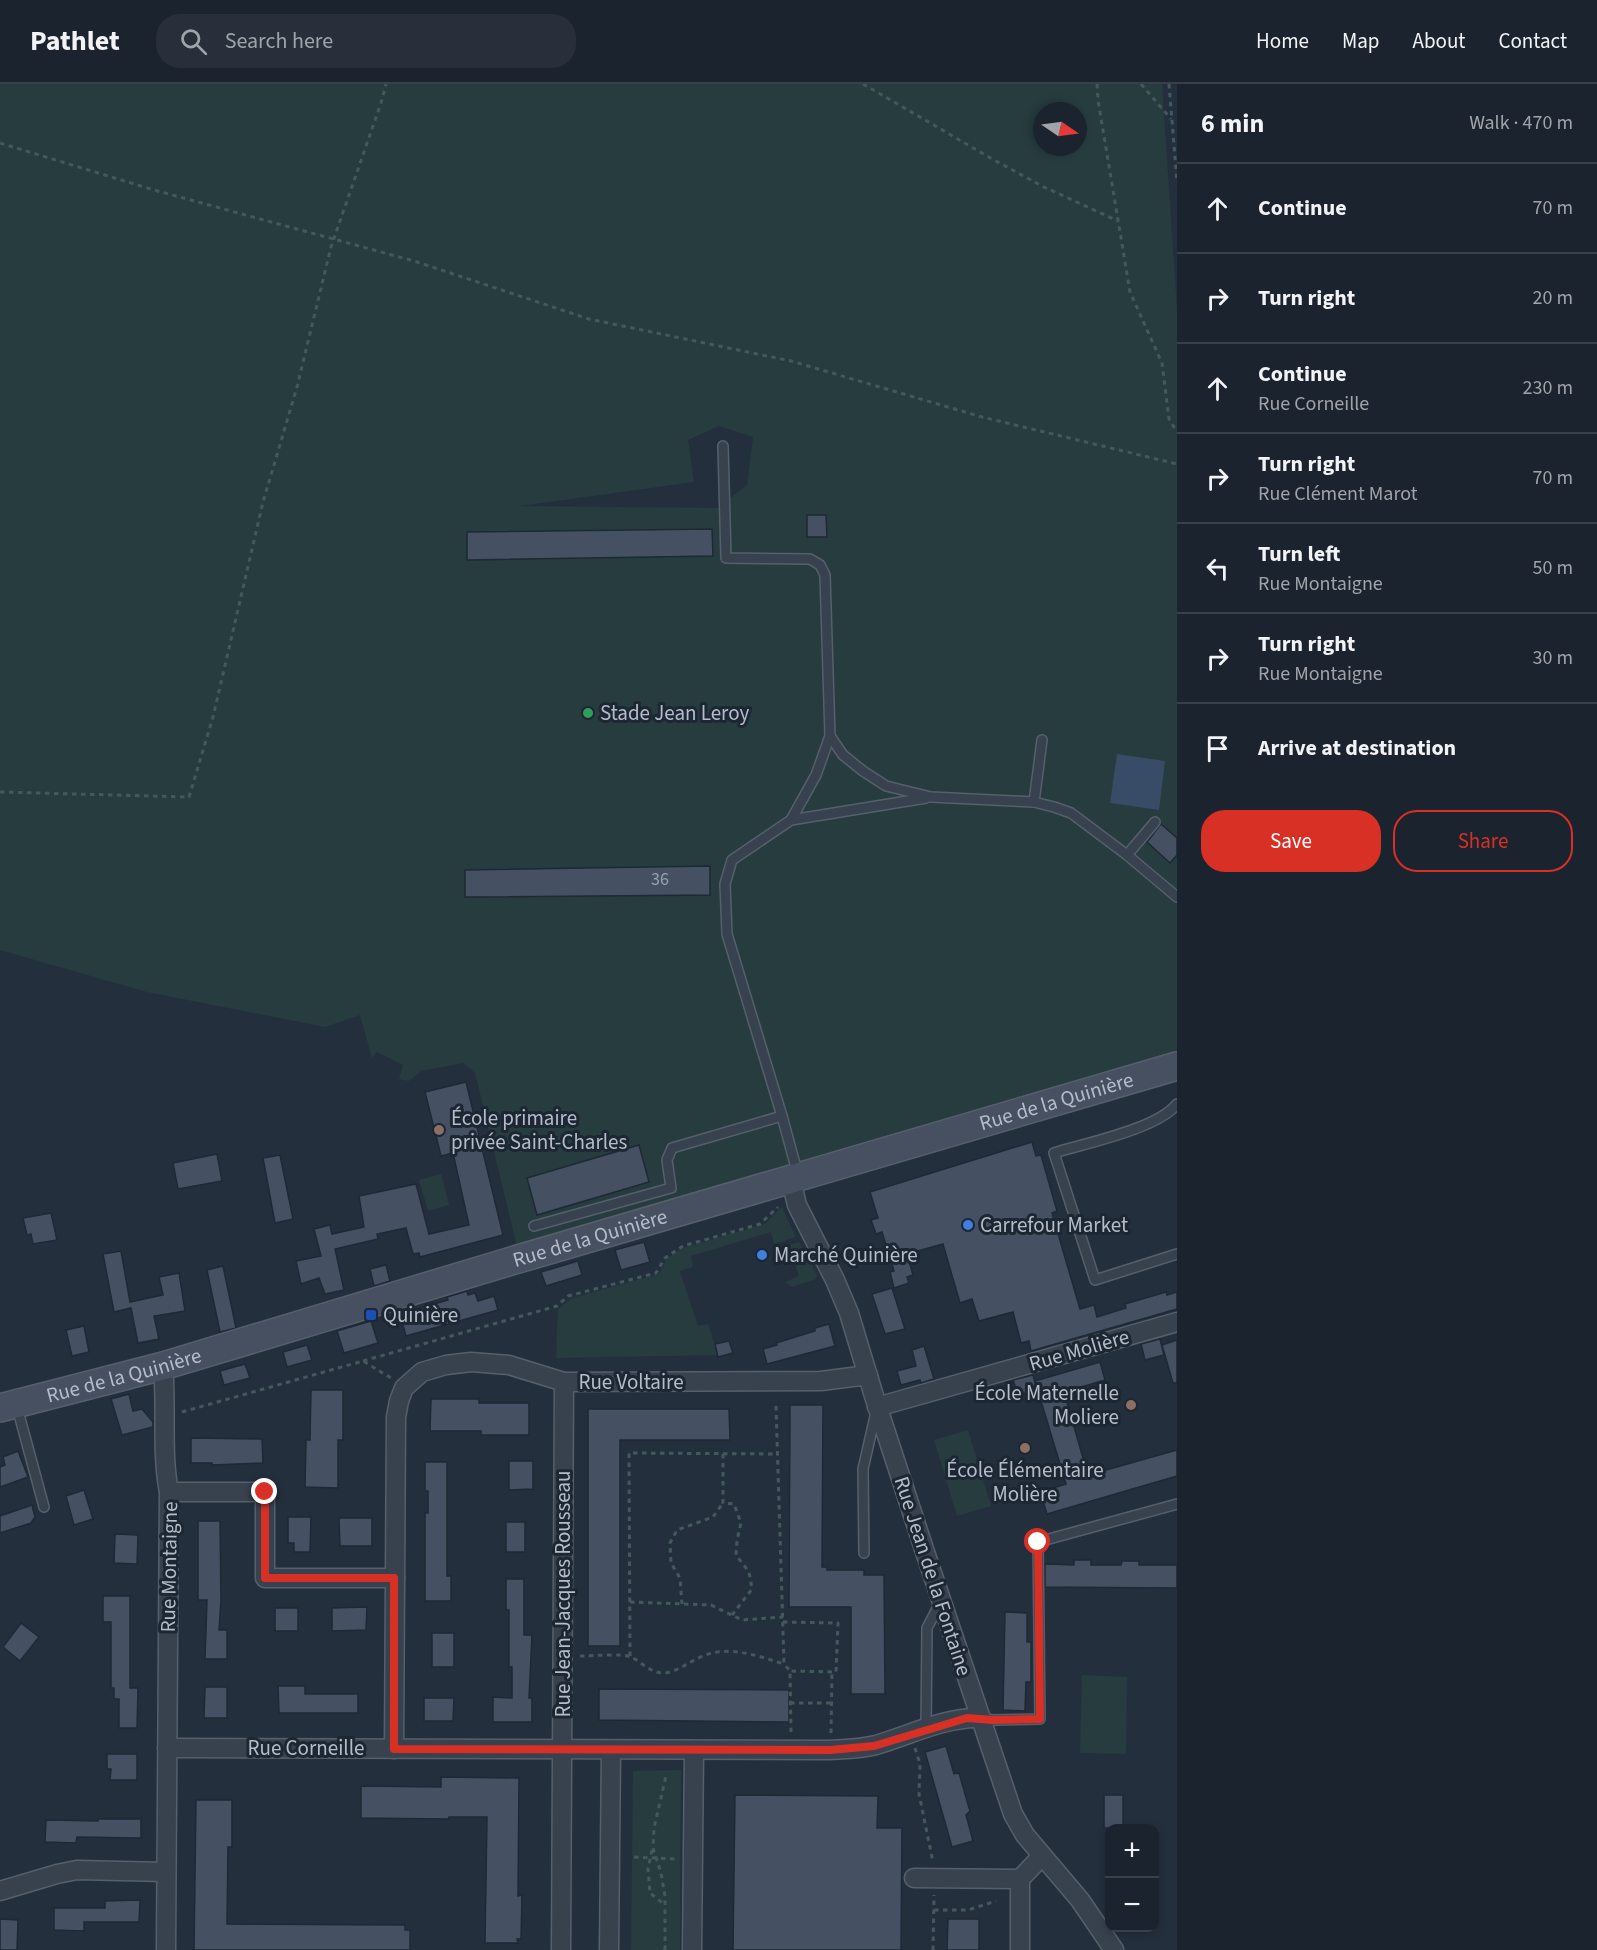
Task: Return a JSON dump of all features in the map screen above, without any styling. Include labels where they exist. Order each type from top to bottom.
[{"type":"street","name":"Rue de la Quinière","points":[[8,1406],[163,1366],[508,1262],[1177,1066]]},
{"type":"street","name":"Rue Jean de la Fontaine","points":[[795,1179],[797,1205],[836,1280],[849,1313],[877,1407],[1013,1814],[1025,1835],[1080,1900],[1114,1950]]},
{"type":"street","name":"Rue Molière","points":[[877,1407],[1177,1323]]},
{"type":"street","name":"Rue Voltaire","points":[[404,1388],[422,1372],[446,1365],[471,1362],[508,1365],[564,1383],[821,1382],[868,1375]]},
{"type":"street","points":[[163,1366],[165,1473],[169,1492]]},
{"type":"street","name":"Rue Jean-Jacques Rousseau","points":[[561,1950],[564,1383]]},
{"type":"street","points":[[394,1749],[396,1417],[404,1388]]},
{"type":"street","name":"Rue Montaigne","points":[[166,1950],[169,1492],[265,1492],[265,1578],[394,1578]]},
{"type":"street","name":"Rue Corneille","points":[[167,1748],[854,1749],[874,1746],[960,1719],[980,1718]]},
{"type":"street","points":[[609,1950],[611,1750]]},
{"type":"street","points":[[692,1950],[694,1750]]},
{"type":"street","points":[[1020,1950],[1020,1879],[1042,1856]]},
{"type":"street","points":[[0,1891],[77,1870],[166,1872]]},
{"type":"street","points":[[914,1878],[1020,1879]]},
{"type":"lane","points":[[723,446],[726,558],[810,559],[820,565],[825,575],[830,736],[816,775],[791,820]]},
{"type":"lane","points":[[830,736],[843,755],[886,786],[931,797],[1034,802],[1071,813],[1127,855],[1177,897]]},
{"type":"lane","points":[[1034,802],[1042,741]]},
{"type":"lane","points":[[795,1179],[782,1116],[727,934],[725,884],[732,860],[791,820],[931,797]]},
{"type":"lane","points":[[1127,855],[1155,822]]},
{"type":"lane","points":[[1177,1104],[1171,1112],[1150,1124],[1054,1153],[1095,1280],[1177,1254]]},
{"type":"lane","points":[[534,1226],[671,1188],[667,1160],[672,1148],[782,1116]]},
{"type":"lane","points":[[8,1406],[44,1507]]},
{"type":"lane","points":[[864,1553],[863,1469],[877,1407]]},
{"type":"lane","points":[[980,1718],[1040,1719],[1038,1542],[1177,1504]]},
{"type":"lane","points":[[926,1729],[927,1628],[941,1600]]},
{"type":"path","points":[[0,792],[189,797],[213,717],[263,502],[297,387],[334,239],[386,84]]},
{"type":"path","points":[[862,84],[1044,187],[1118,221]]},
{"type":"path","points":[[1097,84],[1130,292],[1162,363],[1169,419],[1177,432]]},
{"type":"path","points":[[1141,84],[1171,119]]},
{"type":"path","points":[[1169,84],[1177,182]]},
{"type":"path","points":[[0,144],[154,190],[414,261],[589,319],[791,361],[982,417],[1177,464]]},
{"type":"path","points":[[165,1416],[557,1306],[568,1296],[656,1273],[665,1258],[683,1246],[760,1224],[780,1205]]},
{"type":"path","points":[[363,1360],[404,1388]]},
{"type":"path","points":[[776,1406],[784,1664]]},
{"type":"path","points":[[630,1656],[629,1453],[778,1454]]},
{"type":"path","points":[[682,1604],[680,1578],[671,1563],[670,1543],[677,1530],[713,1517],[723,1503],[723,1454]]},
{"type":"path","points":[[723,1503],[734,1504],[741,1523],[736,1555],[749,1572],[752,1589],[732,1615]]},
{"type":"path","points":[[630,1602],[711,1605],[742,1620],[783,1619],[838,1623],[836,1672],[790,1671]]},
{"type":"path","points":[[574,1656],[630,1656],[652,1671],[664,1673],[704,1655],[729,1651],[758,1656],[784,1664],[790,1671],[791,1740]]},
{"type":"path","points":[[831,1742],[832,1672]]},
{"type":"path","points":[[790,1703],[832,1703]]},
{"type":"path","points":[[914,1744],[920,1764],[919,1794],[933,1855],[933,1869]]},
{"type":"path","points":[[665,1905],[650,1893],[648,1869],[653,1848],[654,1828],[666,1776]]},
{"type":"path","points":[[653,1848],[661,1873],[665,1905],[665,1950]]},
{"type":"path","points":[[634,1857],[681,1859]]},
{"type":"path","points":[[933,1950],[934,1891]]},
{"type":"path","points":[[934,1910],[968,1910],[996,1901]]},
{"type":"green space","points":[[0,84],[1162,84],[1177,309],[1177,1053],[517,1247],[475,1073],[463,1063],[421,1071],[409,1081],[399,1079],[403,1065],[377,1052],[372,1058],[360,1015],[325,1027],[147,992],[0,950]],"holes":[[[719,426],[753,437],[747,485],[729,499],[730,508],[520,506],[694,482],[688,440]]]},
{"type":"green space","points":[[441,1174],[449,1205],[428,1211],[419,1180]]},
{"type":"green space","points":[[782,1207],[796,1237],[774,1244],[771,1232],[691,1256],[693,1267],[680,1271],[698,1326],[708,1324],[718,1355],[556,1358],[558,1309],[572,1298],[659,1274],[667,1258],[683,1248],[765,1224]]},
{"type":"green space","points":[[799,1242],[817,1275],[816,1279],[792,1287],[785,1282],[799,1276],[789,1245]]},
{"type":"green space","points":[[968,1430],[991,1506],[957,1516],[934,1440]]},
{"type":"green space","points":[[1082,1675],[1127,1677],[1126,1754],[1080,1753]]},
{"type":"green space","points":[[681,1770],[680,1950],[631,1950],[633,1771]]},
{"type":"water","points":[[1117,754],[1165,761],[1159,810],[1110,803]]},
{"type":"building","points":[[807,515],[826,515],[827,537],[807,537]]},
{"type":"building","points":[[712,529],[713,556],[467,560],[467,532]]},
{"type":"building","points":[[1161,824],[1177,838],[1177,855],[1170,863],[1147,842]]},
{"type":"building","points":[[710,866],[710,895],[465,897],[465,870]]},
{"type":"building","points":[[466,1082],[503,1235],[420,1257],[419,1253],[413,1254],[406,1228],[377,1234],[378,1239],[335,1249],[344,1290],[325,1294],[319,1278],[301,1284],[296,1261],[321,1256],[314,1229],[330,1225],[332,1234],[364,1227],[359,1196],[416,1184],[429,1234],[469,1225],[453,1153],[441,1156],[425,1092]]},
{"type":"building","name":"Carrefour Market","points":[[1032,1142],[1036,1156],[1041,1155],[1057,1211],[1052,1213],[1080,1309],[1094,1305],[1097,1317],[1126,1308],[1125,1304],[1166,1292],[1167,1295],[1177,1292],[1177,1309],[1031,1351],[1029,1341],[1021,1343],[1013,1312],[979,1321],[972,1299],[960,1303],[943,1244],[907,1254],[913,1275],[907,1277],[909,1283],[894,1288],[890,1272],[894,1271],[882,1232],[876,1234],[871,1220],[878,1218],[870,1192]]},
{"type":"building","points":[[639,1145],[649,1182],[537,1215],[527,1178]]},
{"type":"building","points":[[217,1154],[222,1181],[178,1189],[173,1163]]},
{"type":"building","points":[[280,1155],[293,1219],[275,1223],[263,1158]]},
{"type":"building","points":[[51,1213],[57,1240],[33,1244],[31,1234],[27,1235],[23,1218]]},
{"type":"building","points":[[644,1242],[650,1262],[621,1270],[615,1250]]},
{"type":"building","points":[[121,1251],[130,1302],[163,1295],[159,1277],[179,1273],[185,1311],[154,1316],[159,1339],[138,1343],[131,1308],[114,1312],[103,1254]]},
{"type":"building","points":[[578,1261],[582,1275],[546,1286],[541,1272]]},
{"type":"building","points":[[386,1265],[390,1281],[374,1286],[370,1269]]},
{"type":"building","points":[[223,1266],[236,1328],[220,1332],[207,1270]]},
{"type":"building","points":[[892,1288],[905,1329],[885,1334],[872,1294]]},
{"type":"building","points":[[467,1291],[468,1295],[475,1293],[478,1301],[494,1296],[498,1310],[406,1336],[400,1314],[448,1300],[447,1297]]},
{"type":"building","points":[[371,1321],[378,1343],[344,1353],[337,1331]]},
{"type":"building","points":[[829,1324],[835,1346],[767,1364],[763,1349]]},
{"type":"building","points":[[84,1326],[89,1352],[72,1356],[66,1330]]},
{"type":"building","points":[[1160,1339],[1164,1355],[1145,1360],[1141,1344]]},
{"type":"building","points":[[1177,1340],[1177,1383],[1173,1383],[1162,1345]]},
{"type":"building","points":[[729,1341],[733,1353],[718,1357],[715,1344]]},
{"type":"building","points":[[307,1345],[312,1360],[287,1367],[283,1352]]},
{"type":"building","points":[[924,1346],[934,1379],[901,1385],[897,1371],[916,1366],[912,1350]]},
{"type":"building","points":[[1100,1362],[1105,1380],[1064,1392],[1088,1475],[1177,1450],[1177,1476],[1047,1514],[1040,1492],[1066,1484],[1035,1381]]},
{"type":"building","points":[[245,1364],[250,1378],[224,1385],[220,1371]]},
{"type":"building","points":[[1033,1375],[1037,1390],[1018,1395],[1013,1380]]},
{"type":"building","points":[[311,1390],[343,1390],[343,1440],[338,1440],[338,1488],[305,1487],[306,1440],[310,1440]]},
{"type":"building","points":[[129,1394],[133,1411],[142,1409],[153,1422],[153,1427],[122,1435],[111,1399]]},
{"type":"building","points":[[431,1399],[479,1399],[479,1403],[529,1403],[529,1435],[481,1435],[481,1431],[430,1431]]},
{"type":"building","points":[[790,1405],[823,1405],[822,1567],[827,1567],[827,1570],[864,1570],[864,1575],[884,1575],[885,1694],[851,1694],[851,1607],[789,1607]]},
{"type":"building","points":[[588,1409],[729,1409],[730,1440],[620,1440],[620,1646],[588,1646]]},
{"type":"building","points":[[191,1438],[262,1439],[263,1463],[212,1465],[212,1463],[191,1463]]},
{"type":"building","points":[[18,1451],[28,1477],[0,1487],[0,1467],[5,1465],[3,1457]]},
{"type":"building","points":[[509,1461],[533,1461],[533,1489],[509,1490]]},
{"type":"building","points":[[425,1462],[447,1462],[447,1576],[451,1576],[451,1601],[425,1601],[425,1513],[428,1513],[428,1491],[425,1491]]},
{"type":"building","points":[[84,1490],[93,1519],[74,1525],[66,1496]]},
{"type":"building","points":[[32,1505],[35,1517],[31,1523],[0,1533],[0,1516]]},
{"type":"building","points":[[288,1517],[311,1517],[310,1552],[294,1552],[294,1543],[288,1543]]},
{"type":"building","points":[[339,1518],[372,1518],[372,1546],[340,1546]]},
{"type":"building","points":[[198,1521],[220,1521],[219,1630],[227,1630],[227,1659],[205,1659],[207,1600],[198,1600]]},
{"type":"building","points":[[506,1522],[525,1522],[525,1552],[506,1552]]},
{"type":"building","points":[[115,1534],[138,1535],[137,1564],[114,1563]]},
{"type":"building","points":[[1074,1560],[1091,1560],[1091,1565],[1121,1565],[1122,1561],[1139,1561],[1139,1565],[1177,1565],[1177,1588],[1045,1587],[1045,1564],[1074,1565]]},
{"type":"building","points":[[506,1579],[524,1579],[524,1635],[532,1635],[529,1698],[532,1698],[532,1722],[493,1722],[493,1697],[512,1698]]},
{"type":"building","points":[[103,1596],[130,1596],[130,1688],[138,1688],[137,1728],[119,1728],[119,1699],[114,1699],[114,1688],[111,1688],[111,1622],[103,1622]]},
{"type":"building","points":[[367,1607],[366,1630],[332,1631],[332,1608]]},
{"type":"building","points":[[275,1608],[298,1608],[298,1631],[275,1631]]},
{"type":"building","points":[[1005,1612],[1027,1613],[1027,1642],[1031,1642],[1031,1682],[1026,1682],[1025,1711],[1003,1710]]},
{"type":"building","points":[[21,1623],[39,1637],[20,1661],[3,1647]]},
{"type":"building","points":[[432,1633],[454,1633],[454,1667],[432,1667]]},
{"type":"building","points":[[278,1686],[305,1686],[305,1694],[358,1694],[358,1713],[279,1713]]},
{"type":"building","points":[[205,1687],[227,1687],[227,1718],[204,1718]]},
{"type":"building","points":[[599,1689],[789,1690],[789,1722],[599,1720]]},
{"type":"building","points":[[424,1698],[454,1698],[453,1721],[424,1721]]},
{"type":"building","points":[[946,1746],[954,1774],[959,1773],[970,1811],[966,1815],[973,1841],[952,1847],[925,1752]]},
{"type":"building","points":[[107,1754],[137,1754],[137,1780],[110,1780],[111,1769],[107,1769]]},
{"type":"building","points":[[441,1777],[519,1778],[518,1896],[522,1895],[521,1939],[517,1939],[518,1943],[485,1943],[487,1817],[361,1818],[361,1786],[441,1787]]},
{"type":"building","points":[[735,1795],[878,1796],[877,1828],[902,1828],[901,1950],[733,1950]]},
{"type":"building","points":[[1104,1795],[1123,1795],[1123,1824],[1105,1824],[1104,1828]]},
{"type":"building","points":[[196,1800],[232,1800],[232,1847],[228,1847],[227,1924],[405,1925],[405,1930],[410,1930],[410,1950],[194,1950]]},
{"type":"building","points":[[98,1819],[141,1819],[141,1838],[77,1837],[76,1843],[45,1842],[46,1820],[98,1821]]},
{"type":"building","points":[[140,1900],[139,1922],[84,1922],[84,1931],[54,1930],[54,1908],[105,1908],[105,1901]]},
{"type":"building","points":[[0,1919],[18,1920],[17,1950],[0,1950]]},
{"type":"building","points":[[948,1919],[979,1919],[979,1950],[947,1950]]},
{"type":"place","name":"Stade Jean Leroy","points":[[588,713]]},
{"type":"place","name":"École primaire privée Saint-Charles","points":[[439,1130]]},
{"type":"place","name":"Carrefour Market","points":[[968,1225]]},
{"type":"place","name":"Marché Quinière","points":[[762,1255]]},
{"type":"place","name":"Quinière","points":[[371,1315]]},
{"type":"place","name":"École Maternelle Moliere","points":[[1131,1405]]},
{"type":"place","name":"École Élémentaire Molière","points":[[1025,1448]]},
{"type":"route","points":[[265,1492],[265,1578],[394,1578],[394,1749],[854,1749],[874,1746],[952,1720],[967,1718],[1040,1719],[1038,1542]]}]
